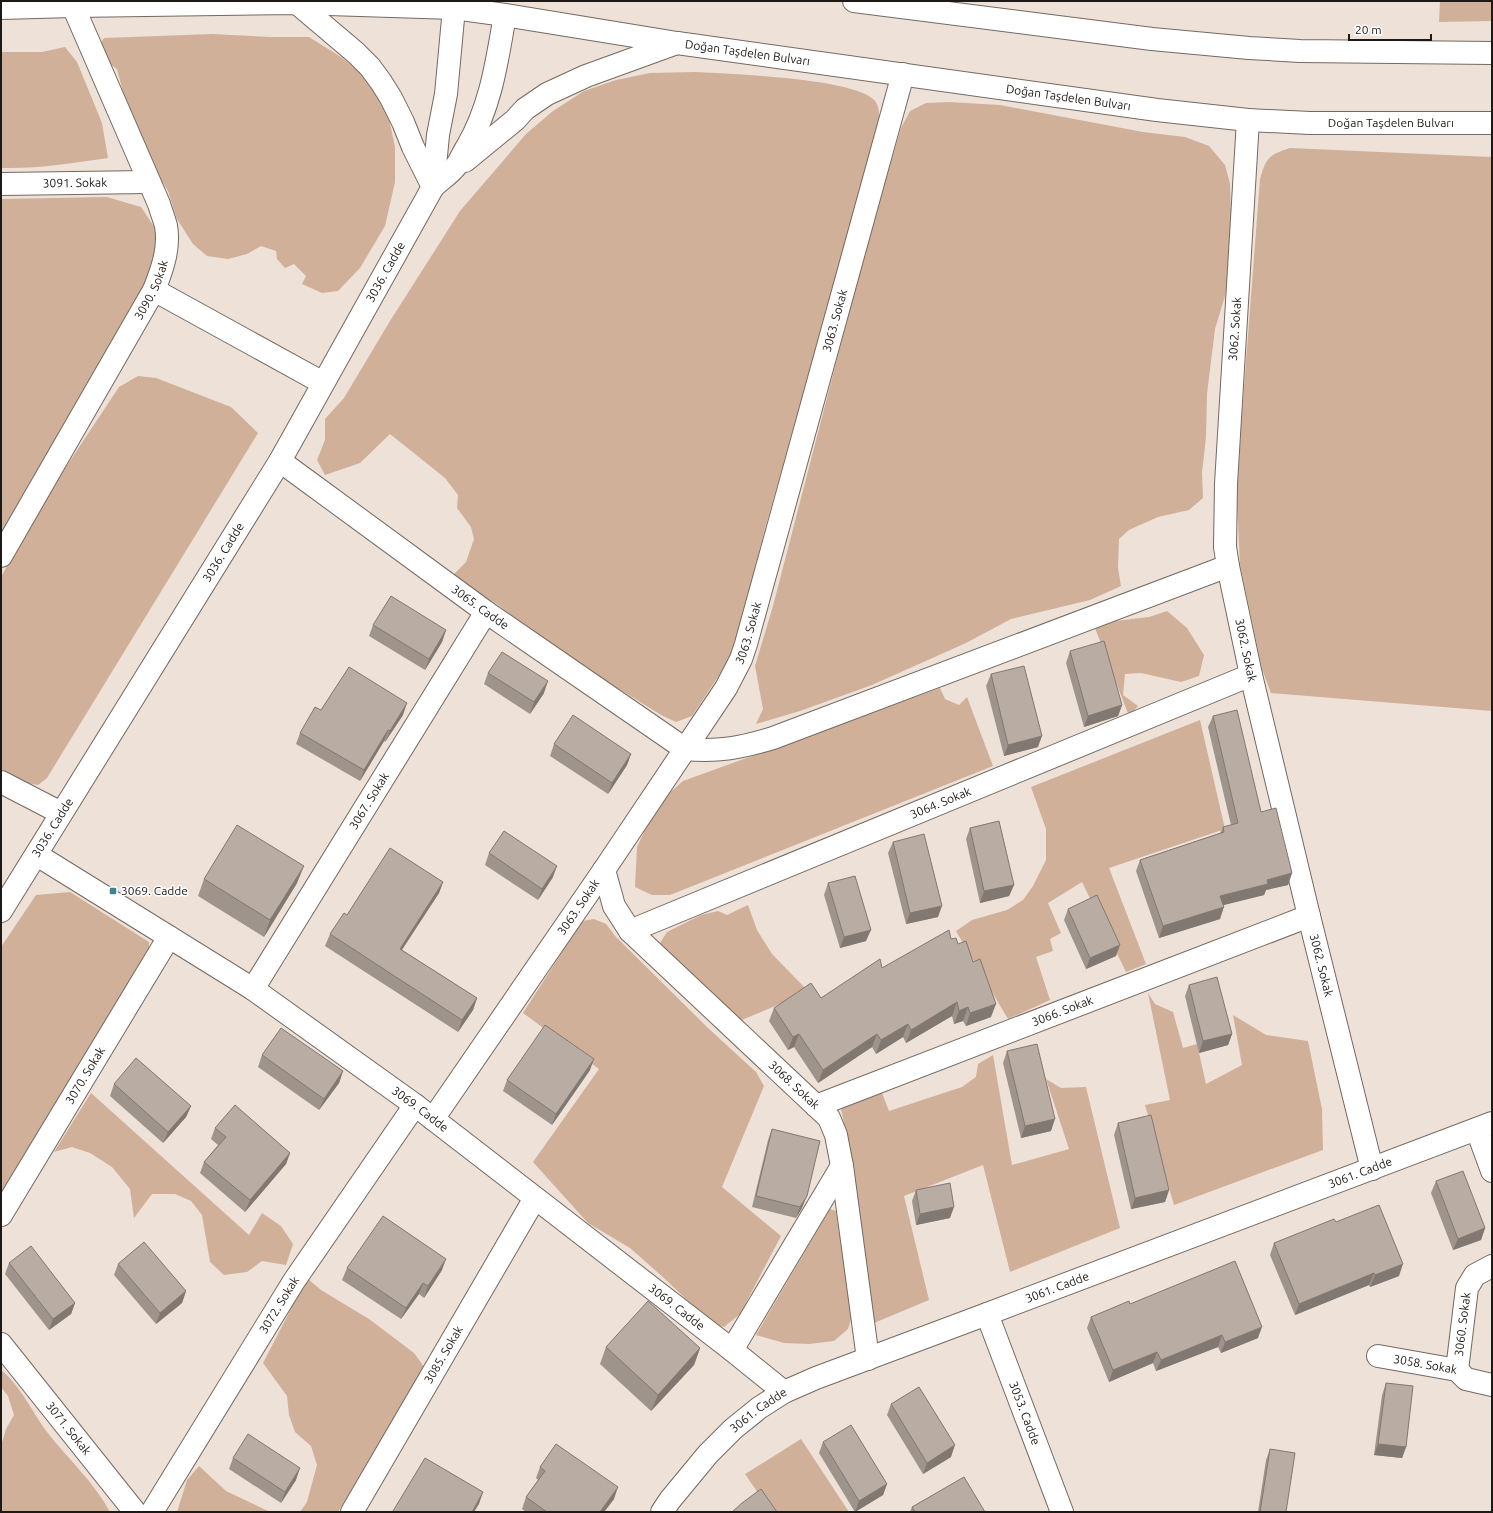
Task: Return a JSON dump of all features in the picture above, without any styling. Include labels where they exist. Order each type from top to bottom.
[{"type":"street","points":[[854,1],[1152,39],[1242,48],[1300,51],[1492,53]]},
{"type":"street","points":[[297,3],[356,53],[370,67],[391,98],[433,187],[515,120],[525,109],[547,94],[586,76],[677,44]]},
{"type":"street","name":"Doğan Taşdelen Bulvarı","points":[[1,8],[297,3],[454,5],[506,8],[677,44],[1157,110],[1248,120],[1310,123],[1492,123]]},
{"type":"street","name":"3036. Cadde","points":[[433,187],[438,135],[446,94],[454,5]]},
{"type":"street","name":"3090. Sokak","points":[[1,556],[154,290],[163,269],[167,249],[166,226],[159,204],[148,182],[73,6]]},
{"type":"street","name":"3036. Cadde","points":[[1,911],[280,461],[433,187],[456,166],[479,124],[493,82],[506,8]]},
{"type":"street","name":"3063. Sokak","points":[[433,1119],[604,870],[726,688],[741,659],[903,74]]},
{"type":"street","name":"3062. Sokak","points":[[1248,120],[1225,497],[1225,547],[1251,675],[1372,1169]]},
{"type":"street","name":"3091. Sokak","points":[[1,184],[148,182]]},
{"type":"street","points":[[154,290],[323,383]]},
{"type":"street","name":"3065. Cadde","points":[[280,461],[486,612],[685,749]]},
{"type":"street","points":[[685,749],[712,751],[725,750],[739,748],[773,738],[1228,566]]},
{"type":"street","name":"3067. Sokak","points":[[253,989],[486,612]]},
{"type":"street","name":"3064. Sokak","points":[[630,931],[1251,675]]},
{"type":"street","points":[[1,782],[61,813]]},
{"type":"street","name":"3069. Cadde","points":[[37,855],[253,989],[415,1105],[732,1350],[784,1392]]},
{"type":"street","name":"3068. Sokak","points":[[604,870],[614,906],[630,931],[829,1118],[836,1135],[842,1166],[868,1359]]},
{"type":"street","name":"3066. Sokak","points":[[816,1106],[1309,916]]},
{"type":"street","name":"3070. Sokak","points":[[1,1215],[169,937]]},
{"type":"street","name":"3072. Sokak","points":[[152,1512],[294,1281],[415,1105]]},
{"type":"street","points":[[1484,1127],[1492,1171]]},
{"type":"street","name":"3061. Cadde","points":[[662,1512],[708,1454],[733,1429],[759,1408],[784,1392],[816,1378],[1484,1127]]},
{"type":"street","points":[[732,1350],[842,1166]]},
{"type":"street","name":"3085. Sokak","points":[[352,1512],[535,1198]]},
{"type":"street","name":"3060. Sokak","points":[[1457,1370],[1467,1288],[1475,1275],[1492,1266]]},
{"type":"street","name":"3053. Cadde","points":[[988,1314],[1062,1512]]},
{"type":"street","name":"3071. Sokak","points":[[1,1344],[135,1512]]},
{"type":"street","name":"3058. Sokak","points":[[1378,1356],[1457,1370],[1466,1379],[1492,1385]]},
{"type":"shaded area","points":[[1440,1],[1492,1],[1492,21],[1439,22]]},
{"type":"shaded area","points":[[212,34],[309,37],[341,57],[366,77],[388,114],[395,147],[395,182],[385,226],[360,268],[338,291],[322,293],[302,284],[306,276],[294,264],[285,268],[277,259],[276,251],[261,246],[247,254],[228,259],[207,256],[193,244],[177,219],[168,191],[147,157],[124,104],[117,69],[104,60],[99,46],[104,38]]},
{"type":"shaded area","points":[[65,47],[77,62],[102,123],[108,158],[41,167],[1,168],[1,52],[42,52]]},
{"type":"shaded area","points":[[696,72],[789,78],[841,86],[860,92],[873,99],[878,108],[879,118],[875,139],[766,525],[732,656],[692,716],[676,722],[661,715],[550,646],[497,604],[451,577],[466,562],[474,539],[471,527],[457,508],[458,495],[445,478],[390,434],[360,463],[325,475],[317,460],[325,440],[325,419],[344,398],[390,321],[460,211],[526,134],[553,111],[584,91],[616,80],[650,73]]},
{"type":"shaded area","points":[[949,102],[1000,105],[1143,132],[1185,137],[1209,146],[1225,165],[1230,184],[1232,246],[1225,296],[1215,329],[1207,394],[1206,437],[1202,473],[1203,498],[1189,510],[1158,517],[1129,530],[1119,539],[1118,568],[1121,586],[1090,600],[1011,619],[966,643],[872,685],[800,711],[756,724],[763,709],[755,666],[773,606],[863,259],[901,128],[910,111],[926,103]]},
{"type":"shaded area","points":[[1290,148],[1492,157],[1492,711],[1271,693],[1262,669],[1240,564],[1237,501],[1241,427],[1260,179],[1264,166],[1269,158],[1272,155]]},
{"type":"shaded area","points":[[107,197],[141,207],[159,234],[150,287],[1,539],[1,199]]},
{"type":"shaded area","points":[[138,376],[156,378],[231,407],[258,433],[47,778],[38,785],[25,783],[1,769],[1,577],[42,503],[119,387]]},
{"type":"shaded area","points":[[1167,611],[1187,628],[1204,655],[1199,676],[1181,682],[1141,673],[1125,674],[1123,695],[1138,706],[1129,716],[1095,628],[1116,621],[1149,617]]},
{"type":"shaded area","points":[[940,688],[945,699],[959,705],[967,697],[993,766],[670,895],[652,895],[635,887],[637,847],[651,817],[665,797],[683,781]]},
{"type":"shaded area","points":[[1200,720],[1225,829],[1109,868],[1146,964],[1126,972],[1082,882],[1048,903],[1061,933],[1050,939],[1053,951],[1036,957],[1050,1000],[1008,1019],[956,931],[972,920],[1007,910],[1023,900],[1033,886],[1046,860],[1046,829],[1031,787]]},
{"type":"shaded area","points":[[70,892],[149,942],[149,952],[1,1192],[1,947],[36,895]]},
{"type":"shaded area","points":[[748,905],[757,930],[772,954],[809,992],[737,1022],[672,962],[660,943],[667,932],[701,915],[718,911],[727,915]]},
{"type":"shaded area","points":[[594,919],[606,924],[616,937],[708,1028],[756,1072],[764,1086],[722,1187],[781,1236],[740,1314],[724,1327],[711,1323],[630,1248],[588,1223],[533,1162],[599,1069],[523,1013],[582,921]]},
{"type":"shaded area","points":[[1148,993],[1155,1004],[1173,1012],[1183,1048],[1197,1044],[1206,1084],[1242,1065],[1233,1015],[1266,1035],[1308,1041],[1322,1109],[1323,1150],[1174,1205],[1145,1105],[1170,1100]]},
{"type":"shaded area","points":[[993,1055],[1012,1165],[1069,1149],[1046,1079],[1061,1088],[1086,1087],[1120,1228],[1010,1272],[983,1165],[904,1196],[929,1300],[874,1323],[848,1144],[841,1108],[882,1093],[889,1111],[962,1087],[976,1077],[978,1064]]},
{"type":"shaded area","points":[[91,1093],[249,1235],[262,1213],[281,1226],[293,1244],[286,1265],[262,1261],[247,1272],[224,1275],[210,1262],[202,1215],[191,1201],[175,1194],[152,1194],[134,1218],[130,1189],[112,1167],[90,1153],[72,1147],[54,1152]]},
{"type":"shaded area","points":[[830,1209],[836,1211],[852,1316],[848,1329],[834,1341],[809,1344],[784,1343],[756,1335]]},
{"type":"shaded area","points":[[307,1278],[321,1290],[369,1319],[414,1353],[425,1368],[417,1385],[378,1445],[338,1512],[300,1512],[307,1502],[317,1465],[311,1446],[295,1432],[289,1415],[287,1396],[263,1363]]},
{"type":"shaded area","points":[[1,1370],[15,1384],[47,1432],[89,1481],[104,1501],[110,1512],[1,1512],[1,1446],[6,1429],[14,1415],[8,1396],[1,1387]]},
{"type":"shaded area","points":[[801,1439],[849,1512],[771,1512],[745,1474]]},
{"type":"shaded area","points":[[199,1466],[226,1491],[270,1512],[177,1512],[187,1480]]},
{"type":"building","points":[[391,596],[446,630],[429,659],[373,625]]},
{"type":"building","points":[[1104,641],[1122,705],[1088,716],[1070,651]]},
{"type":"building","points":[[502,652],[548,681],[534,702],[488,673]]},
{"type":"building","points":[[1024,666],[1042,736],[1008,745],[991,674]]},
{"type":"building","points":[[349,667],[407,703],[390,731],[388,730],[364,770],[300,733],[315,707],[321,710]]},
{"type":"building","points":[[1237,710],[1261,812],[1276,808],[1292,873],[1267,880],[1268,884],[1220,896],[1224,907],[1163,926],[1140,860],[1224,832],[1223,827],[1238,823],[1213,716]]},
{"type":"building","points":[[573,715],[631,754],[612,783],[554,744]]},
{"type":"building","points":[[999,821],[1014,885],[984,891],[970,828]]},
{"type":"building","points":[[237,825],[304,866],[270,920],[204,879]]},
{"type":"building","points":[[504,831],[557,866],[542,889],[489,853]]},
{"type":"building","points":[[924,834],[942,906],[910,913],[893,842]]},
{"type":"building","points":[[390,848],[443,882],[400,949],[477,998],[462,1020],[330,934],[344,913],[347,915]]},
{"type":"building","points":[[855,876],[871,930],[844,937],[828,883]]},
{"type":"building","points":[[1097,895],[1120,945],[1090,958],[1068,909]]},
{"type":"building","points":[[949,930],[951,939],[956,938],[958,944],[966,941],[973,962],[980,959],[996,1004],[970,1013],[968,1007],[959,1011],[957,1002],[911,1030],[908,1024],[881,1040],[877,1034],[823,1070],[799,1034],[793,1037],[774,1008],[811,983],[821,998],[880,959],[882,968]]},
{"type":"building","points":[[1217,977],[1232,1034],[1203,1041],[1189,985]]},
{"type":"building","points":[[545,1025],[594,1059],[556,1114],[507,1080]]},
{"type":"building","points":[[281,1028],[343,1071],[324,1099],[262,1055]]},
{"type":"building","points":[[1037,1044],[1055,1119],[1025,1126],[1007,1051]]},
{"type":"building","points":[[136,1058],[191,1106],[168,1132],[114,1084]]},
{"type":"building","points":[[235,1105],[290,1153],[250,1200],[204,1162],[226,1137],[215,1128]]},
{"type":"building","points":[[1151,1115],[1169,1190],[1135,1198],[1118,1123]]},
{"type":"building","points":[[772,1129],[820,1141],[807,1196],[800,1207],[756,1196]]},
{"type":"building","points":[[1463,1171],[1485,1228],[1458,1239],[1436,1181]]},
{"type":"building","points":[[950,1183],[954,1207],[920,1214],[916,1190]]},
{"type":"building","points":[[1379,1205],[1403,1264],[1375,1275],[1374,1273],[1299,1304],[1274,1243],[1334,1219],[1336,1222]]},
{"type":"building","points":[[383,1216],[446,1259],[428,1286],[423,1283],[406,1308],[347,1268]]},
{"type":"building","points":[[144,1242],[186,1291],[160,1313],[118,1264]]},
{"type":"building","points":[[31,1246],[75,1303],[53,1319],[9,1263]]},
{"type":"building","points":[[1235,1261],[1262,1327],[1225,1342],[1222,1335],[1161,1360],[1157,1352],[1113,1370],[1091,1317],[1129,1301],[1130,1304]]},
{"type":"building","points":[[648,1301],[700,1348],[658,1395],[606,1347]]},
{"type":"building","points":[[1386,1383],[1413,1386],[1406,1447],[1378,1444]]},
{"type":"building","points":[[919,1387],[955,1445],[927,1463],[891,1404]]},
{"type":"building","points":[[851,1425],[887,1484],[859,1501],[823,1442]]},
{"type":"building","points":[[248,1434],[300,1468],[285,1492],[233,1458]]},
{"type":"building","points":[[556,1444],[618,1487],[600,1512],[547,1512],[526,1497],[545,1471],[540,1467]]},
{"type":"building","points":[[1270,1449],[1295,1453],[1286,1512],[1260,1512]]},
{"type":"building","points":[[425,1458],[483,1492],[472,1512],[393,1511]]},
{"type":"building","points":[[964,1477],[985,1512],[915,1512],[912,1507]]},
{"type":"building","points":[[761,1489],[777,1512],[732,1512],[742,1503]]},
{"type":"place","name":"3069. Cadde","points":[[113,891]]}]
